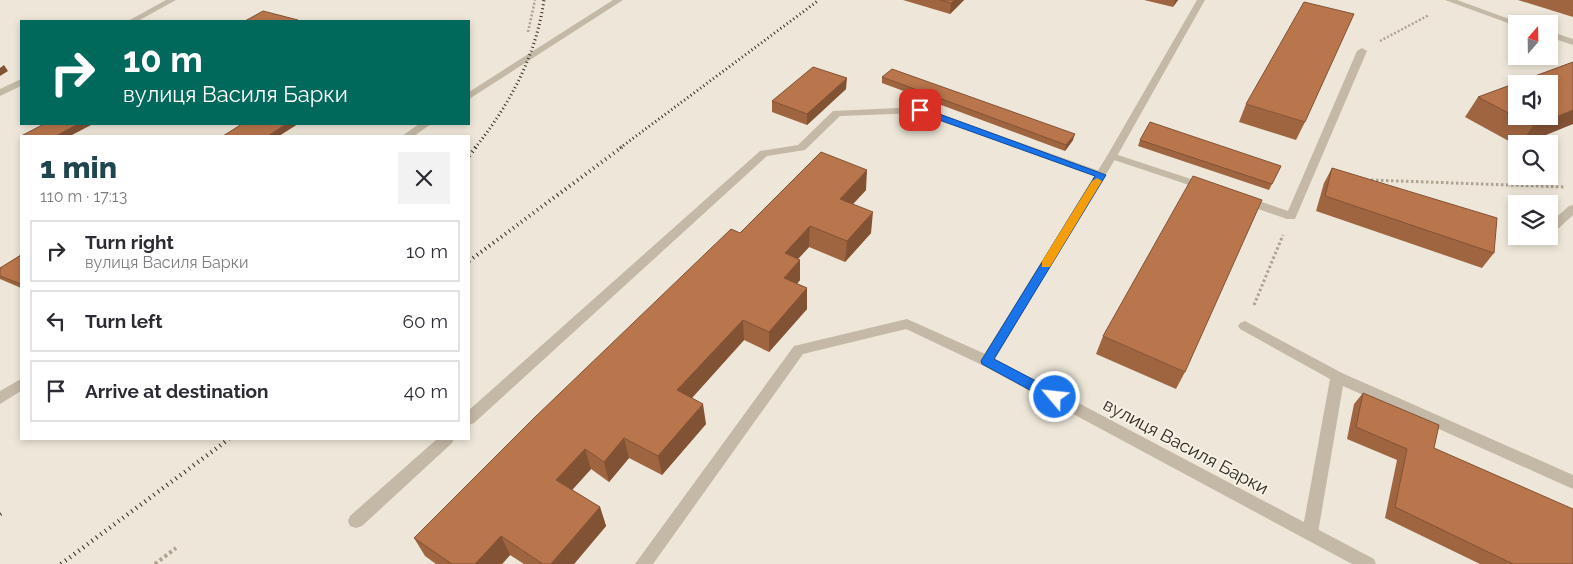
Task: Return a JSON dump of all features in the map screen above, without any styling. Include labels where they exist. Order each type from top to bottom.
[{"type":"street","points":[[134,20],[172,0]]},
{"type":"street","points":[[470,95],[619,0]]},
{"type":"street","points":[[987,361],[1101,175],[1201,0]]},
{"type":"street","points":[[1449,0],[1508,20]]},
{"type":"street","points":[[1558,37],[1573,42]]},
{"type":"street","points":[[1235,197],[1291,216],[1362,50]]},
{"type":"street","points":[[0,93],[20,83]]},
{"type":"street","points":[[470,419],[764,152],[800,148],[837,113],[920,110],[1101,175]]},
{"type":"street","points":[[409,135],[424,125]]},
{"type":"street","points":[[1112,156],[1216,191]]},
{"type":"street","points":[[1558,222],[1573,210]]},
{"type":"street","name":"вулиця Василя Барки","points":[[643,564],[799,350],[908,324],[987,361],[1368,564]]},
{"type":"street","points":[[1245,326],[1337,377],[1573,482]]},
{"type":"street","points":[[1310,533],[1337,377]]},
{"type":"street","points":[[0,398],[20,385]]},
{"type":"street","points":[[356,521],[447,440]]},
{"type":"path","points":[[526,38],[535,0]]},
{"type":"path","points":[[1362,50],[1429,15]]},
{"type":"path","points":[[1366,180],[1573,187]]},
{"type":"path","points":[[1245,326],[1291,216]]},
{"type":"path","points":[[155,564],[176,548]]},
{"type":"building","points":[[940,0],[955,0],[951,3]]},
{"type":"building","points":[[1304,2],[1354,14],[1305,122],[1246,104]]},
{"type":"building","points":[[263,11],[298,20],[247,20]]},
{"type":"building","points":[[1573,62],[1573,110],[1558,116],[1558,75],[1538,75]]},
{"type":"building","points":[[813,67],[847,78],[807,114],[772,101]]},
{"type":"building","points":[[892,69],[1075,134],[1066,145],[882,77]]},
{"type":"building","points":[[1508,86],[1508,113],[1478,97]]},
{"type":"building","points":[[1150,122],[1281,166],[1272,184],[1140,140]]},
{"type":"building","points":[[42,125],[76,125],[58,135],[23,135]]},
{"type":"building","points":[[240,125],[284,125],[270,135],[225,135]]},
{"type":"building","points":[[821,152],[867,170],[840,199],[873,212],[847,241],[810,226],[785,253],[800,260],[784,278],[807,288],[769,332],[743,320],[677,390],[703,404],[658,456],[624,438],[604,462],[585,449],[556,480],[600,507],[551,564],[543,564],[501,536],[475,564],[452,564],[414,538],[533,419],[731,229],[740,233]]},
{"type":"building","points":[[1332,168],[1497,218],[1494,253],[1325,196]]},
{"type":"building","points":[[1193,176],[1262,200],[1185,372],[1103,336]]},
{"type":"building","points":[[20,256],[20,284],[0,276],[0,268]]},
{"type":"building","points":[[1363,393],[1439,425],[1434,448],[1573,509],[1573,564],[1513,564],[1395,507],[1407,449],[1356,427]]},
{"type":"railway","points":[[475,148],[510,97],[520,78],[535,41],[544,0]]},
{"type":"railway","points":[[620,148],[819,0]]},
{"type":"railway","points":[[470,155],[476,147]]},
{"type":"railway","points":[[470,260],[622,147]]},
{"type":"railway","points":[[61,564],[228,440]]},
{"type":"railway","points":[[0,514],[4,511]]},
{"type":"slow traffic","points":[[1046,264],[1097,181]]},
{"type":"route","points":[[920,110],[1101,175],[987,361],[1055,397]]}]
